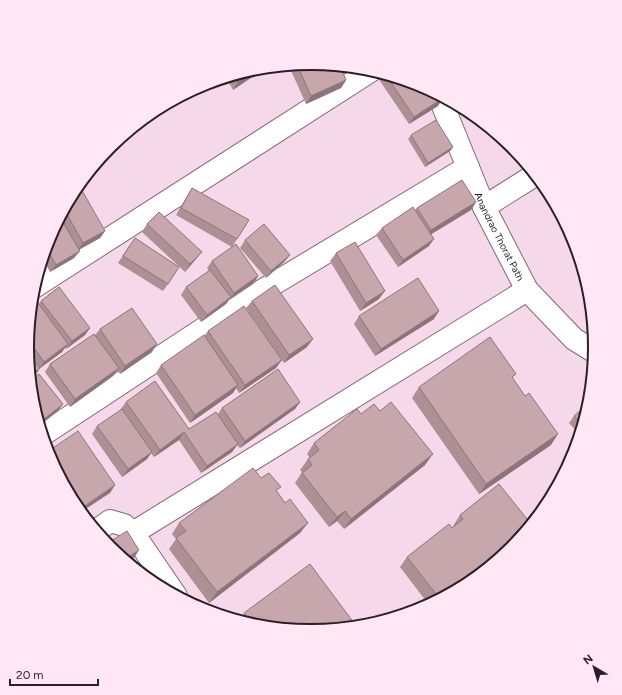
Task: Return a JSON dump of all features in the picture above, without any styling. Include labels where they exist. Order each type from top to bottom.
[{"type":"street","points":[[41,283],[363,76]]},
{"type":"street","name":"Anandrao Thorat Path","points":[[442,104],[484,207],[527,290],[574,339],[588,348]]},
{"type":"street","points":[[47,432],[256,295],[468,167]]},
{"type":"street","points":[[484,207],[530,178]]},
{"type":"street","points":[[133,533],[527,290]]},
{"type":"street","points":[[101,528],[110,521],[124,525],[133,533],[151,573]]},
{"type":"building","points":[[300,71],[343,73],[346,80],[311,96]]},
{"type":"building","points":[[391,82],[438,101],[414,117]]},
{"type":"building","points":[[436,120],[453,147],[428,163],[411,135]]},
{"type":"building","points":[[462,180],[476,202],[431,230],[417,208]]},
{"type":"building","points":[[192,188],[249,220],[237,239],[181,208]]},
{"type":"building","points":[[83,191],[105,231],[83,243],[68,216]]},
{"type":"building","points":[[413,207],[434,239],[403,260],[382,228]]},
{"type":"building","points":[[159,212],[202,252],[190,264],[147,224]]},
{"type":"building","points":[[64,223],[80,251],[56,265],[50,255]]},
{"type":"building","points":[[264,224],[290,255],[271,271],[245,240]]},
{"type":"building","points":[[135,238],[179,267],[168,284],[123,256]]},
{"type":"building","points":[[355,242],[385,291],[366,303],[336,253]]},
{"type":"building","points":[[236,244],[258,276],[234,293],[212,261]]},
{"type":"building","points":[[210,270],[231,297],[207,315],[186,287]]},
{"type":"building","points":[[418,278],[439,311],[381,349],[359,316]]},
{"type":"building","points":[[275,285],[313,339],[289,355],[252,301]]},
{"type":"building","points":[[59,287],[90,328],[72,341],[41,301]]},
{"type":"building","points":[[37,302],[68,344],[44,362],[34,348]]},
{"type":"building","points":[[244,306],[282,360],[245,385],[208,331]]},
{"type":"building","points":[[132,308],[157,344],[125,366],[100,329]]},
{"type":"building","points":[[94,334],[119,368],[75,399],[50,364]]},
{"type":"building","points":[[204,335],[238,385],[195,415],[161,365]]},
{"type":"building","points":[[490,337],[516,374],[512,377],[525,396],[529,393],[558,434],[486,484],[419,387]]},
{"type":"building","points":[[35,361],[40,368],[35,372]]},
{"type":"building","points":[[278,369],[300,402],[245,441],[222,408]]},
{"type":"building","points":[[39,374],[63,404],[43,420],[39,402],[36,377]]},
{"type":"building","points":[[155,381],[189,429],[216,412],[238,444],[207,466],[184,432],[160,450],[126,402]]},
{"type":"building","points":[[391,402],[433,454],[351,519],[345,511],[337,517],[302,473],[312,465],[308,459],[319,450],[314,443],[357,409],[361,414],[374,404],[380,411]]},
{"type":"building","points":[[122,409],[152,452],[128,469],[97,426]]},
{"type":"building","points":[[581,410],[578,420],[574,416]]},
{"type":"building","points":[[78,431],[115,485],[84,506],[71,486],[53,448]]},
{"type":"building","points":[[253,468],[261,478],[269,473],[281,487],[276,490],[285,503],[290,499],[308,523],[217,592],[176,538],[186,531],[179,523]]},
{"type":"building","points":[[499,484],[528,520],[494,556],[465,578],[436,595],[407,557],[449,524],[452,528],[463,519],[460,515]]},
{"type":"building","points":[[127,531],[139,550],[129,557],[112,540]]},
{"type":"building","points":[[310,564],[353,621],[329,624],[293,624],[247,617],[244,613]]}]
